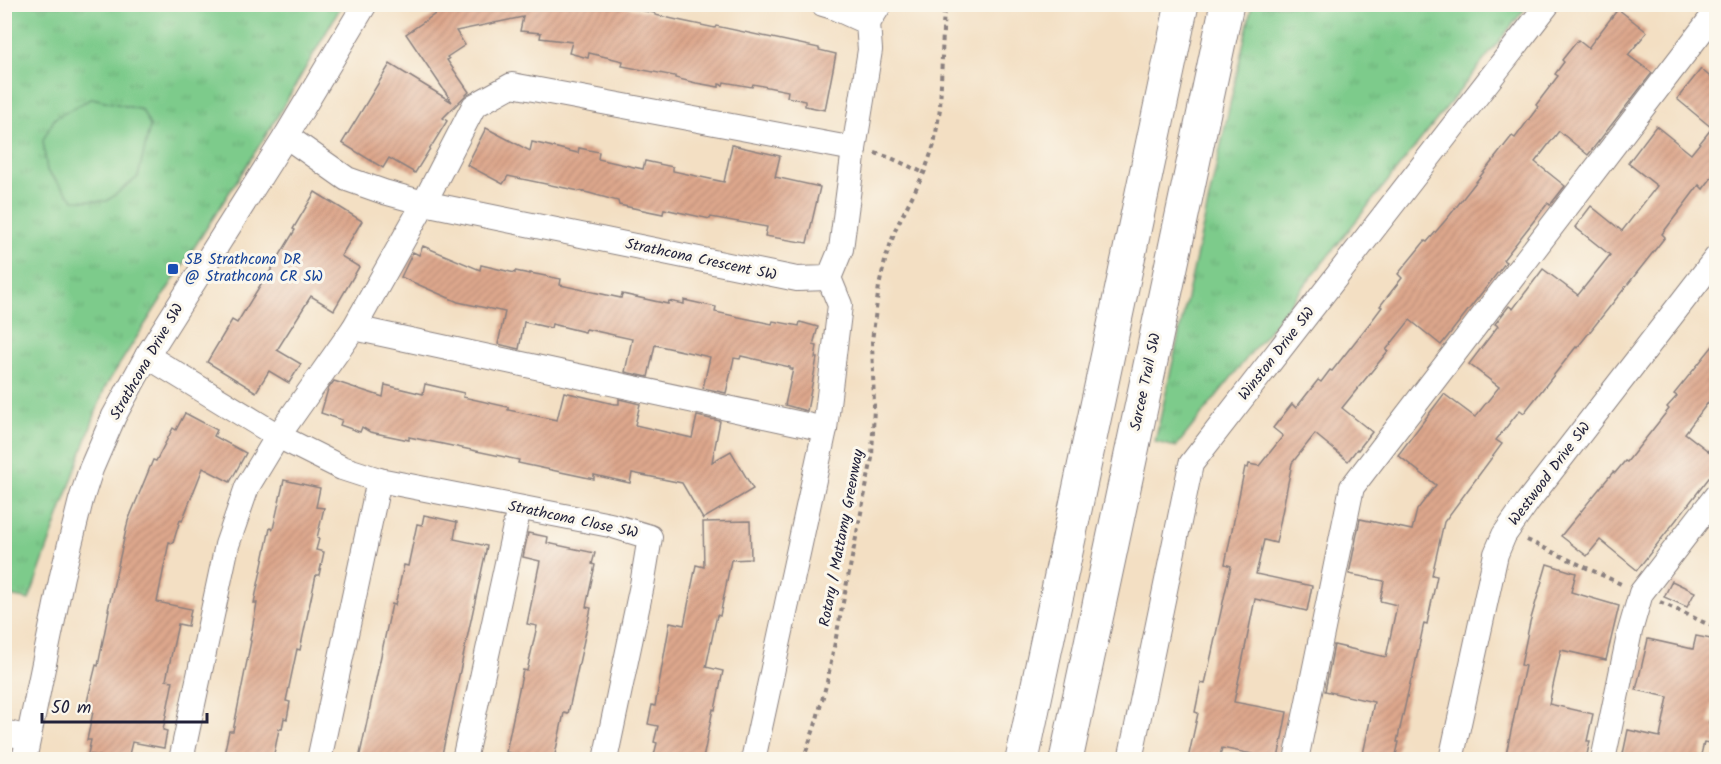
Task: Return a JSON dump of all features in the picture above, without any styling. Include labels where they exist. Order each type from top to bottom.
[{"type":"highway","points":[[1022,759],[1182,4]]},
{"type":"highway","name":"Sarcee Trail SW","points":[[1066,759],[1227,4]]},
{"type":"street","name":"Strathcona Drive SW","points":[[26,748],[62,576],[81,500],[91,469],[114,416],[147,356],[365,4]]},
{"type":"street","points":[[753,759],[825,429],[840,305],[829,278],[841,249],[874,14],[823,4]]},
{"type":"street","name":"Winston Drive SW","points":[[1130,759],[1191,465],[1548,4]]},
{"type":"street","points":[[1296,759],[1352,487],[1716,12]]},
{"type":"street","points":[[181,759],[227,545],[247,488],[278,436],[354,327],[424,203],[474,106],[512,85],[854,149]]},
{"type":"street","name":"Strathcona Crescent SW","points":[[285,136],[347,178],[384,192],[424,203],[797,279],[829,278]]},
{"type":"street","name":"Westwood Drive SW","points":[[1451,759],[1493,564],[1507,531],[1716,258]]},
{"type":"street","points":[[354,327],[825,429]]},
{"type":"street","name":"Strathcona Close SW","points":[[147,356],[278,436],[342,468],[379,480],[610,525],[650,537],[605,759]]},
{"type":"street","points":[[319,759],[379,480]]},
{"type":"street","points":[[1603,759],[1630,631],[1641,593],[1716,496]]},
{"type":"street","points":[[464,759],[519,508]]},
{"type":"street","points":[[4,732],[26,748]]},
{"type":"path","name":"Rotary / Mattamy Greenway","points":[[803,759],[827,682],[872,458],[874,405],[872,341],[879,286],[896,228],[924,173],[934,145],[940,109],[944,4]]},
{"type":"path","points":[[854,149],[891,158],[924,173]]},
{"type":"path","points":[[1507,531],[1716,628]]},
{"type":"green space","points":[[4,5],[342,5],[273,124],[105,387],[29,600],[4,595]]},
{"type":"green space","points":[[1252,5],[1528,5],[1176,447],[1155,442]]},
{"type":"green space","points":[[92,98],[142,110],[150,126],[138,177],[107,201],[74,200],[47,171],[43,140],[55,118]]},
{"type":"building","points":[[450,4],[610,4],[715,28],[716,26],[819,48],[819,50],[836,54],[825,110],[805,106],[805,101],[787,97],[788,91],[753,84],[752,87],[724,82],[723,85],[719,84],[719,87],[622,66],[623,61],[589,53],[588,58],[569,53],[572,42],[540,38],[541,33],[520,31],[523,17],[456,31],[465,45],[447,57],[449,59],[447,60],[469,92],[443,118],[447,121],[415,173],[389,158],[383,168],[342,143],[390,64],[452,102],[406,34]]},
{"type":"building","points":[[1618,9],[1647,32],[1628,55],[1652,73],[1588,155],[1559,131],[1535,162],[1565,186],[1550,205],[1548,203],[1503,260],[1506,262],[1441,345],[1410,320],[1386,350],[1388,351],[1342,408],[1372,432],[1348,461],[1315,434],[1292,463],[1276,543],[1264,540],[1256,574],[1312,586],[1307,611],[1255,599],[1234,702],[1287,712],[1278,759],[1222,748],[1219,759],[1188,759],[1198,713],[1195,712],[1201,683],[1205,684],[1231,566],[1225,564],[1245,467],[1248,468],[1249,464],[1259,466],[1283,436],[1273,428],[1292,404],[1296,408],[1318,380],[1321,382],[1330,370],[1332,371],[1373,319],[1402,278],[1398,274],[1450,215],[1512,136],[1515,138],[1538,107],[1536,105],[1558,76],[1555,74],[1564,62],[1562,60],[1578,40],[1588,48]]},
{"type":"building","points":[[1701,69],[1716,82],[1716,172],[1703,189],[1699,185],[1662,234],[1665,237],[1577,348],[1524,413],[1520,410],[1496,440],[1502,444],[1444,522],[1432,575],[1437,576],[1427,624],[1424,623],[1411,679],[1395,759],[1362,759],[1374,702],[1325,691],[1334,645],[1386,657],[1397,605],[1380,601],[1384,581],[1349,574],[1360,519],[1412,530],[1417,510],[1436,485],[1398,455],[1444,394],[1475,417],[1499,387],[1469,364],[1498,326],[1495,324],[1509,306],[1513,309],[1543,269],[1578,295],[1610,255],[1575,227],[1591,206],[1622,231],[1657,186],[1628,163],[1656,126],[1691,154],[1712,128],[1677,99]]},
{"type":"building","points":[[486,128],[530,151],[532,142],[578,153],[579,148],[599,152],[598,159],[643,169],[645,161],[673,167],[673,171],[724,182],[732,145],[780,156],[775,177],[820,187],[807,243],[765,236],[767,227],[711,217],[710,219],[664,209],[663,214],[619,205],[618,201],[589,193],[508,176],[503,184],[467,165]]},
{"type":"building","points":[[315,192],[362,221],[341,256],[359,267],[334,310],[311,296],[277,350],[301,364],[289,383],[269,371],[256,392],[207,362],[232,320],[237,323],[265,280]]},
{"type":"building","points":[[423,246],[480,270],[481,265],[515,273],[515,271],[530,273],[561,279],[560,285],[621,298],[622,294],[668,304],[669,301],[684,304],[684,300],[716,307],[715,312],[772,324],[773,321],[799,326],[800,322],[818,327],[813,345],[817,346],[815,358],[817,358],[807,411],[785,405],[793,369],[741,356],[740,359],[734,358],[726,393],[703,388],[710,357],[655,345],[648,377],[625,372],[632,339],[586,329],[585,332],[552,324],[551,328],[524,322],[519,349],[498,344],[505,312],[458,302],[401,277],[413,252],[419,255]]},
{"type":"building","points":[[1716,342],[1716,392],[1685,433],[1716,457],[1716,469],[1637,570],[1600,540],[1587,556],[1561,536],[1613,472],[1615,473],[1625,461],[1627,462],[1669,409],[1667,407],[1677,396],[1674,394]]},
{"type":"building","points":[[334,381],[383,397],[385,385],[423,394],[425,384],[464,393],[463,397],[508,407],[508,410],[557,420],[564,392],[614,404],[619,404],[619,399],[640,404],[635,425],[692,438],[697,416],[720,421],[712,462],[731,451],[753,489],[703,519],[682,483],[632,473],[630,483],[594,475],[594,479],[518,463],[519,460],[409,437],[409,440],[370,432],[362,427],[360,432],[340,425],[342,420],[321,413],[328,389]]},
{"type":"building","points":[[185,413],[217,430],[214,436],[246,453],[230,482],[203,468],[182,521],[180,520],[173,543],[169,542],[157,602],[191,609],[188,626],[178,624],[166,680],[173,681],[163,730],[167,731],[164,748],[132,742],[128,759],[99,759],[100,756],[88,754],[91,740],[87,740],[93,712],[85,710],[96,665],[98,666],[128,521],[153,460],[156,461],[173,428],[176,430]]},
{"type":"building","points":[[284,480],[320,488],[316,507],[324,508],[316,550],[324,552],[319,575],[316,575],[300,650],[297,649],[286,701],[290,702],[287,719],[284,718],[282,729],[279,729],[273,759],[223,759],[229,731],[233,731],[251,641],[257,603],[254,603],[270,528],[273,529]]},
{"type":"building","points":[[424,515],[457,522],[454,539],[487,546],[441,759],[359,759],[392,604],[395,605],[404,565],[408,566],[417,524],[422,525]]},
{"type":"building","points":[[750,521],[751,559],[731,560],[720,616],[717,615],[706,667],[723,671],[703,759],[653,759],[658,726],[648,724],[652,705],[655,706],[670,622],[684,625],[696,565],[704,567],[703,522]]},
{"type":"building","points":[[528,533],[548,537],[547,543],[595,553],[592,564],[595,565],[586,607],[591,608],[568,714],[564,713],[554,759],[540,759],[506,752],[523,670],[527,671],[537,626],[527,624],[540,561],[523,557]]},
{"type":"building","points":[[1547,564],[1576,573],[1571,592],[1619,606],[1606,660],[1561,650],[1549,704],[1593,714],[1587,741],[1590,741],[1586,759],[1505,759],[1525,666],[1521,665],[1530,622]]},
{"type":"building","points":[[1672,581],[1695,592],[1687,607],[1664,597]]},
{"type":"building","points":[[1696,636],[1716,640],[1716,687],[1709,723],[1716,725],[1716,744],[1704,742],[1700,759],[1644,759],[1623,754],[1628,730],[1660,737],[1668,697],[1636,690],[1648,639],[1693,649]]},
{"type":"place","name":"SB Strathcona DR @ Strathcona CR SW","points":[[173,269]]}]
